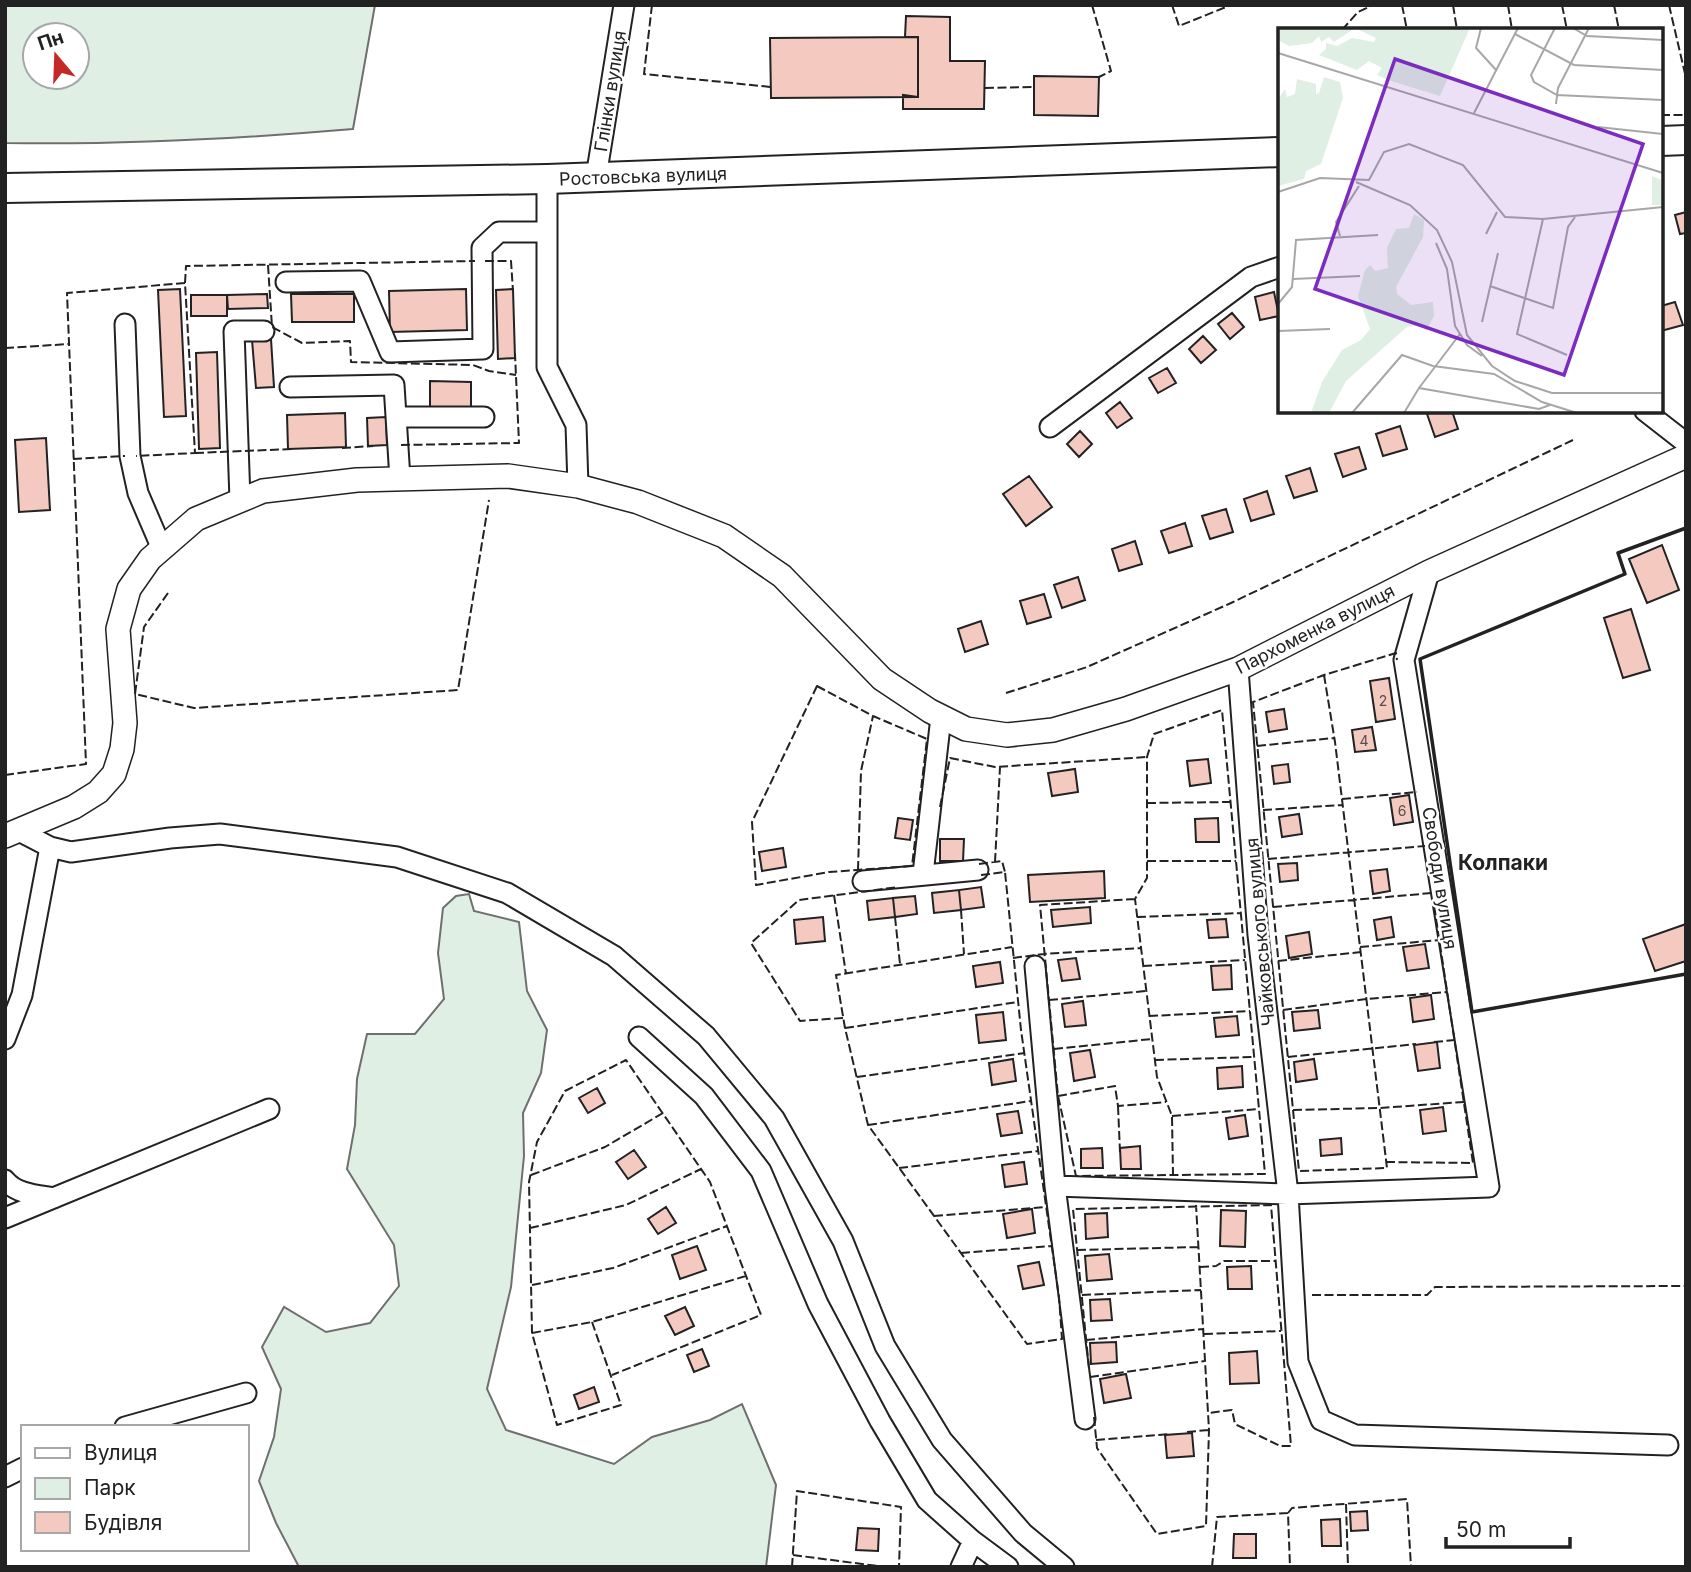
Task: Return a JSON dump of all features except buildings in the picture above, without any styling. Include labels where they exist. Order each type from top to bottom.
[{"type":"highway","points":[[1663,141],[1686,140]]},
{"type":"highway","name":"Ростовська вулиця","points":[[5,188],[547,179],[1278,152]]},
{"type":"main road","name":"Пархоменка вулиця","points":[[12,834],[74,807],[98,792],[114,774],[122,750],[125,723],[118,629],[129,589],[150,559],[196,519],[263,491],[357,480],[508,476],[578,486],[638,502],[724,536],[782,576],[881,679],[936,714],[966,729],[1007,735],[1053,730],[1126,709],[1238,669],[1429,572],[1686,456]]},
{"type":"street","name":"Глінки вулиця","points":[[596,177],[624,5]]},
{"type":"street","points":[[547,179],[547,367],[576,425],[578,486]]},
{"type":"street","points":[[286,282],[360,281],[390,352],[483,349],[482,248],[499,232],[547,232]]},
{"type":"street","points":[[1050,427],[1251,276],[1278,268]]},
{"type":"street","points":[[125,324],[130,456],[138,493],[162,549]]},
{"type":"street","points":[[240,500],[234,331],[264,331]]},
{"type":"street","points":[[290,387],[394,385],[400,479]]},
{"type":"street","points":[[1648,413],[1686,443]]},
{"type":"street","points":[[396,417],[484,417]]},
{"type":"street","name":"Свободи вулиця","points":[[1288,1194],[1489,1187],[1405,660],[1429,572]]},
{"type":"street","name":"Чайковського вулиця","points":[[1238,669],[1258,935],[1288,1194],[1298,1362],[1321,1420],[1355,1435],[1668,1445]]},
{"type":"street","points":[[923,874],[936,714]]},
{"type":"street","points":[[12,834],[71,852],[220,834],[397,857],[507,893],[614,956],[706,1036],[774,1118],[843,1241],[885,1346],[942,1440],[1023,1533],[1064,1567]]},
{"type":"street","points":[[5,1039],[22,995],[50,847]]},
{"type":"street","points":[[863,881],[978,870]]},
{"type":"street","points":[[1035,966],[1055,1186],[1085,1419]]},
{"type":"street","points":[[639,1037],[704,1096],[761,1171],[818,1304],[880,1422],[927,1500],[973,1541],[1008,1567]]},
{"type":"street","points":[[5,1218],[269,1109]]},
{"type":"street","points":[[5,1180],[22,1192],[54,1198]]},
{"type":"street","points":[[1055,1186],[1288,1194]]},
{"type":"street","points":[[132,1425],[246,1393]]},
{"type":"street","points":[[5,1477],[21,1469]]},
{"type":"street","points":[[961,1567],[973,1541]]},
{"type":"green space","points":[[5,5],[375,5],[353,129],[266,136],[92,143],[5,143]]},
{"type":"green space","points":[[469,894],[474,911],[519,922],[527,991],[547,1030],[541,1073],[523,1113],[524,1156],[511,1287],[487,1389],[506,1430],[614,1464],[652,1437],[710,1420],[742,1404],[776,1485],[766,1567],[299,1567],[276,1523],[259,1481],[274,1437],[281,1389],[262,1347],[284,1307],[326,1332],[370,1323],[399,1286],[394,1245],[347,1169],[355,1125],[357,1079],[367,1034],[415,1034],[444,999],[438,953],[443,908],[456,896]]},
{"type":"fence","points":[[652,5],[644,74],[771,87]]},
{"type":"fence","points":[[1092,5],[1111,71],[1099,77]]},
{"type":"fence","points":[[1172,5],[1179,26],[1231,5]]},
{"type":"fence","points":[[1344,28],[1358,12],[1373,5]]},
{"type":"fence","points":[[1402,5],[1407,28]]},
{"type":"fence","points":[[1453,5],[1457,28]]},
{"type":"fence","points":[[1508,5],[1512,28]]},
{"type":"fence","points":[[1562,5],[1567,28]]},
{"type":"fence","points":[[1614,5],[1619,28]]},
{"type":"fence","points":[[1669,5],[1686,78]]},
{"type":"fence","points":[[985,88],[1034,87]]},
{"type":"fence","points":[[1663,115],[1686,115]]},
{"type":"fence","points":[[185,283],[186,266],[475,261]]},
{"type":"fence","points":[[485,261],[511,261],[513,291]]},
{"type":"fence","points":[[268,265],[272,327],[302,343],[350,341],[351,362],[473,365],[489,371],[516,375]]},
{"type":"fence","points":[[5,775],[86,764],[67,293],[185,283],[195,453],[136,456]]},
{"type":"fence","points":[[5,348],[69,344]]},
{"type":"fence","points":[[401,445],[519,443],[515,354]]},
{"type":"fence","points":[[1006,693],[1087,667],[1231,603],[1573,440]]},
{"type":"fence","points":[[342,448],[373,446]]},
{"type":"fence","points":[[195,453],[293,449]]},
{"type":"fence","points":[[73,459],[125,456]]},
{"type":"fence","points":[[168,593],[144,627],[135,694],[194,708],[458,690],[489,500]]},
{"type":"fence","points":[[1324,675],[1335,742],[1387,1168],[1299,1171],[1253,702],[1324,675],[1396,653],[1397,660]]},
{"type":"fence","points":[[817,686],[873,716],[927,739],[912,866],[829,872],[756,885],[752,822],[817,686]]},
{"type":"fence","points":[[1135,899],[1040,905],[1058,1096],[1076,1176],[1265,1174],[1222,710],[1154,734],[1147,757],[1147,878],[1135,899],[1157,1077],[1172,1116],[1173,1175]]},
{"type":"fence","points":[[858,870],[861,771],[873,716]]},
{"type":"fence","points":[[1257,746],[1334,738]]},
{"type":"fence","points":[[940,807],[950,758],[995,767],[1147,757]]},
{"type":"fence","points":[[995,862],[1000,767]]},
{"type":"fence","points":[[1342,799],[1417,792]]},
{"type":"fence","points":[[1147,803],[1230,802]]},
{"type":"fence","points":[[1263,810],[1342,805]]},
{"type":"fence","points":[[1268,859],[1425,846]]},
{"type":"fence","points":[[979,864],[1002,861],[1005,872]]},
{"type":"fence","points":[[1147,861],[1236,861]]},
{"type":"fence","points":[[981,875],[1005,872],[1021,1030],[1059,1297],[1062,1339],[1027,1344],[868,1125],[845,1028],[836,975],[1012,947]]},
{"type":"fence","points":[[843,1018],[800,1021],[751,943],[799,900],[898,887]]},
{"type":"fence","points":[[1273,907],[1432,893]]},
{"type":"fence","points":[[834,895],[846,974]]},
{"type":"fence","points":[[1386,1162],[1473,1163],[1434,905]]},
{"type":"fence","points":[[961,910],[964,954]]},
{"type":"fence","points":[[1137,917],[1241,913]]},
{"type":"fence","points":[[895,917],[900,964]]},
{"type":"fence","points":[[1360,947],[1440,940]]},
{"type":"fence","points":[[1013,958],[1141,948]]},
{"type":"fence","points":[[1278,961],[1361,952]]},
{"type":"fence","points":[[1143,966],[1245,960]]},
{"type":"fence","points":[[1049,1000],[1146,991]]},
{"type":"fence","points":[[1283,1010],[1447,992]]},
{"type":"fence","points":[[845,1028],[1018,1002]]},
{"type":"fence","points":[[1149,1016],[1250,1011]]},
{"type":"fence","points":[[1054,1049],[1152,1039]]},
{"type":"fence","points":[[1434,1042],[1455,1040]]},
{"type":"fence","points":[[1288,1057],[1416,1044]]},
{"type":"fence","points":[[857,1077],[1025,1053]]},
{"type":"fence","points":[[1155,1060],[1254,1057]]},
{"type":"fence","points":[[592,1322],[621,1405],[557,1425],[532,1333],[529,1182],[537,1142],[565,1091],[626,1060],[710,1182],[761,1315],[612,1375]]},
{"type":"fence","points":[[1058,1096],[1115,1086],[1118,1106],[1166,1102]]},
{"type":"fence","points":[[868,1125],[1031,1101]]},
{"type":"fence","points":[[1293,1110],[1464,1102]]},
{"type":"fence","points":[[1118,1106],[1120,1152]]},
{"type":"fence","points":[[1172,1116],[1259,1109]]},
{"type":"fence","points":[[531,1175],[605,1147],[663,1113]]},
{"type":"fence","points":[[899,1168],[1038,1151]]},
{"type":"fence","points":[[530,1228],[626,1205],[701,1169]]},
{"type":"fence","points":[[1094,1417],[1097,1448],[1157,1534],[1206,1526],[1209,1430],[1196,1205]]},
{"type":"fence","points":[[1089,1368],[1073,1209],[1271,1205],[1291,1446],[1280,1446],[1235,1424],[1232,1410],[1208,1413]]},
{"type":"fence","points":[[934,1216],[1046,1207]]},
{"type":"fence","points":[[532,1285],[613,1268],[727,1226]]},
{"type":"fence","points":[[961,1253],[1051,1246]]},
{"type":"fence","points":[[1077,1250],[1199,1247]]},
{"type":"fence","points":[[1200,1267],[1216,1266],[1224,1261],[1275,1261]]},
{"type":"fence","points":[[532,1333],[592,1322],[746,1276]]},
{"type":"fence","points":[[1312,1295],[1427,1295],[1435,1287],[1686,1286]]},
{"type":"fence","points":[[1082,1295],[1201,1290]]},
{"type":"fence","points":[[1086,1340],[1203,1329]]},
{"type":"fence","points":[[1204,1334],[1281,1331]]},
{"type":"fence","points":[[1090,1377],[1205,1361]]},
{"type":"fence","points":[[1187,1432],[1209,1430]]},
{"type":"fence","points":[[1096,1440],[1169,1434]]},
{"type":"fence","points":[[792,1567],[797,1491],[901,1507],[899,1567]]},
{"type":"fence","points":[[1288,1513],[1292,1508],[1407,1499],[1411,1567]]},
{"type":"fence","points":[[1346,1504],[1348,1567]]},
{"type":"fence","points":[[1212,1567],[1217,1517],[1288,1513],[1290,1567]]},
{"type":"fence","points":[[793,1555],[885,1567]]},
{"type":"wall","points":[[1686,528],[1618,553],[1625,574],[1420,659],[1472,1012],[1686,974]]},
{"type":"district","name":"Колпаки","points":[[1503,862]]}]
